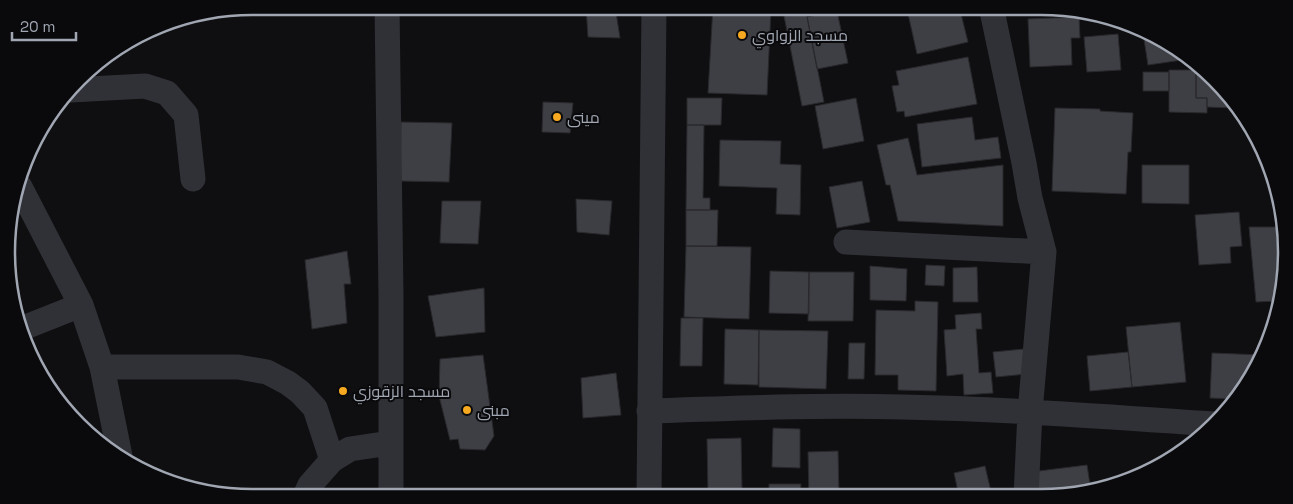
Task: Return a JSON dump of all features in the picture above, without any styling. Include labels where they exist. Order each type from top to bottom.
[{"type":"street","points":[[387,15],[391,296],[391,489]]},
{"type":"street","points":[[649,489],[656,15]]},
{"type":"street","points":[[993,15],[1030,198],[1044,252],[1030,412],[1026,489]]},
{"type":"street","points":[[79,90],[146,86],[167,93],[186,115],[193,178]]},
{"type":"street","points":[[23,192],[82,305],[102,367],[118,448]]},
{"type":"street","points":[[846,242],[1044,252]]},
{"type":"street","points":[[27,326],[82,305]]},
{"type":"street","points":[[102,367],[238,367],[267,372],[288,382],[315,408],[332,460]]},
{"type":"street","points":[[649,411],[773,407],[903,407],[1030,412],[1205,423]]},
{"type":"street","points":[[308,489],[310,484],[332,460],[350,449],[390,443]]},
{"type":"building","points":[[587,15],[616,15],[620,38],[588,37]]},
{"type":"building","points":[[712,15],[771,15],[767,95],[708,93]]},
{"type":"building","points":[[784,15],[807,15],[824,102],[802,106]]},
{"type":"building","points":[[838,15],[848,63],[817,69],[807,17]]},
{"type":"building","points":[[908,15],[961,15],[968,42],[917,54]]},
{"type":"building","points":[[1079,18],[1080,38],[1071,38],[1072,65],[1030,67],[1028,19]]},
{"type":"building","points":[[1118,34],[1121,70],[1087,72],[1084,37]]},
{"type":"building","points":[[1144,38],[1180,60],[1148,65]]},
{"type":"building","points":[[968,57],[977,104],[905,117],[904,111],[897,112],[892,86],[899,85],[896,71]]},
{"type":"building","points":[[1169,70],[1192,70],[1196,73],[1196,98],[1207,98],[1207,113],[1169,112]]},
{"type":"building","points":[[1143,72],[1169,72],[1169,91],[1143,91]]},
{"type":"building","points":[[1196,73],[1209,84],[1229,108],[1207,107],[1207,98],[1196,98]]},
{"type":"building","points":[[687,98],[722,98],[721,125],[687,125]]},
{"type":"building","points":[[856,98],[864,141],[823,149],[815,106]]},
{"type":"building","name":"مينى","points":[[543,102],[573,103],[570,133],[542,132]]},
{"type":"building","points":[[1055,108],[1100,109],[1100,111],[1133,113],[1131,152],[1128,152],[1126,194],[1052,191]]},
{"type":"building","points":[[972,117],[975,140],[998,137],[1001,158],[922,167],[917,124]]},
{"type":"building","points":[[401,122],[452,123],[449,182],[400,181]]},
{"type":"building","points":[[687,125],[704,125],[703,198],[710,198],[710,210],[686,210]]},
{"type":"building","points":[[908,138],[917,175],[1003,165],[1003,226],[898,221],[890,185],[886,185],[877,145]]},
{"type":"building","points":[[720,140],[781,141],[780,164],[801,165],[800,215],[776,214],[777,188],[719,186]]},
{"type":"building","points":[[1142,165],[1189,165],[1189,204],[1142,203]]},
{"type":"building","points":[[862,181],[870,222],[837,228],[829,187]]},
{"type":"building","points":[[576,199],[612,201],[609,235],[577,232]]},
{"type":"building","points":[[442,201],[481,201],[478,244],[440,243]]},
{"type":"building","points":[[686,210],[718,210],[717,246],[686,246]]},
{"type":"building","points":[[1239,212],[1242,246],[1230,247],[1231,263],[1199,265],[1195,215]]},
{"type":"building","points":[[1249,227],[1276,227],[1278,252],[1276,283],[1272,301],[1256,302]]},
{"type":"building","points":[[686,246],[751,247],[749,319],[684,317]]},
{"type":"building","points":[[347,251],[351,284],[344,284],[347,323],[312,329],[305,260]]},
{"type":"building","points":[[926,265],[945,266],[944,286],[925,285]]},
{"type":"building","points":[[870,266],[907,269],[906,301],[870,300]]},
{"type":"building","points":[[977,267],[978,302],[953,302],[953,268]]},
{"type":"building","points":[[770,271],[809,272],[809,314],[769,313]]},
{"type":"building","points":[[809,272],[854,272],[853,321],[808,321]]},
{"type":"building","points":[[484,288],[485,332],[436,337],[428,296]]},
{"type":"building","points":[[915,301],[938,302],[936,391],[898,390],[898,375],[875,375],[876,310],[915,311]]},
{"type":"building","points":[[981,313],[982,329],[976,329],[979,373],[991,372],[993,393],[964,395],[963,374],[947,376],[944,330],[956,329],[955,315]]},
{"type":"building","points":[[681,318],[703,318],[702,366],[680,366]]},
{"type":"building","points":[[1180,322],[1186,382],[1132,387],[1126,327]]},
{"type":"building","points":[[725,329],[759,330],[758,385],[724,384]]},
{"type":"building","points":[[759,330],[828,331],[826,389],[759,387]]},
{"type":"building","points":[[849,343],[865,343],[864,379],[848,379]]},
{"type":"building","points":[[1024,349],[1027,374],[996,377],[993,352]]},
{"type":"building","points":[[1128,352],[1132,387],[1090,391],[1087,356]]},
{"type":"building","points":[[1212,353],[1255,355],[1238,384],[1227,399],[1210,398]]},
{"type":"building","name":"مبنى","points":[[483,355],[494,436],[485,450],[460,449],[458,439],[450,440],[439,396],[440,359]]},
{"type":"building","points":[[616,373],[621,415],[583,418],[581,378]]},
{"type":"building","points":[[773,428],[800,429],[800,468],[772,467]]},
{"type":"building","points":[[741,438],[742,489],[708,489],[707,439]]},
{"type":"building","points":[[838,451],[839,489],[809,489],[808,452]]},
{"type":"building","points":[[1087,465],[1090,483],[1072,487],[1033,489],[1031,472]]},
{"type":"building","points":[[985,466],[990,489],[957,489],[954,473]]},
{"type":"building","points":[[769,484],[801,484],[801,489],[769,489]]},
{"type":"place","name":"مسجد الزواوي","points":[[742,35]]},
{"type":"place","name":"مينى","points":[[557,117]]},
{"type":"place","name":"مسجد الزقوزي","points":[[343,391]]},
{"type":"place","name":"مبنى","points":[[467,410]]}]
